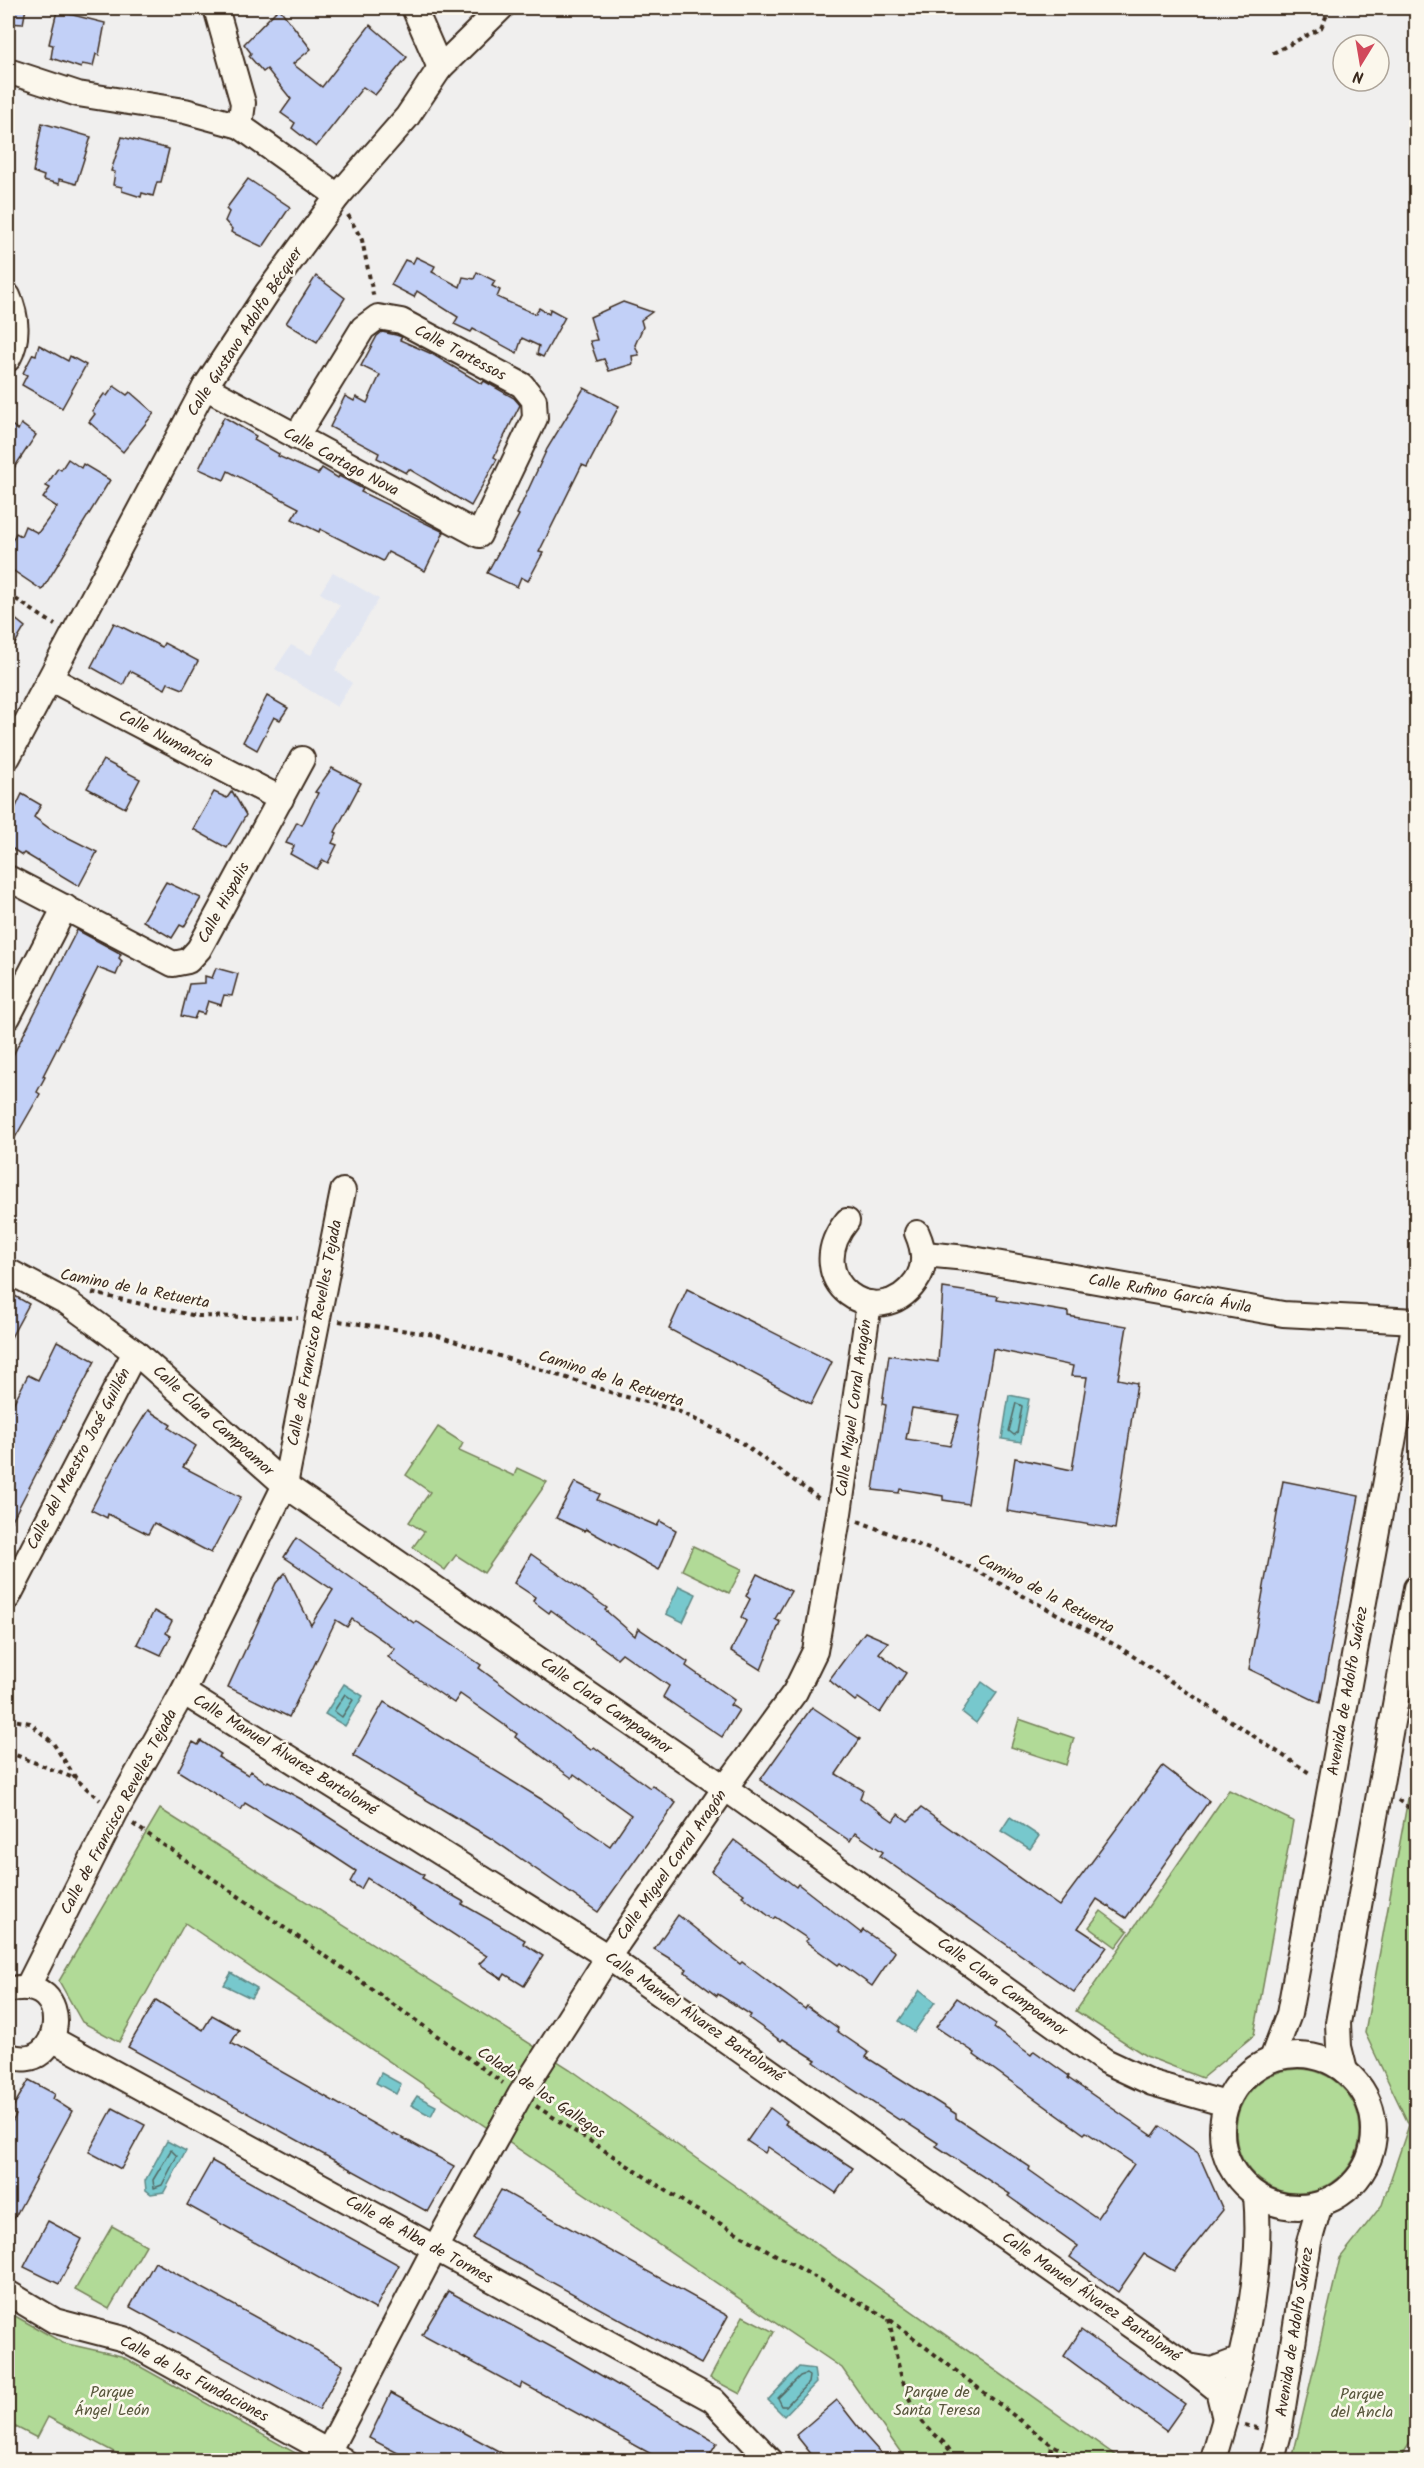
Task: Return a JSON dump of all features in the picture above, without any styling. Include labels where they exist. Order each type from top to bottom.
[{"type":"street","points":[[216,8],[243,103],[240,126]]},
{"type":"street","points":[[414,8],[440,68]]},
{"type":"street","name":"Calle Gustavo Adolfo Bécquer","points":[[8,757],[205,387],[267,293],[338,196],[407,117],[440,68],[501,8]]},
{"type":"street","points":[[8,71],[78,94],[185,111],[240,126],[338,196]]},
{"type":"street","points":[[8,296],[15,314],[15,334],[8,359]]},
{"type":"street","points":[[296,437],[363,328],[378,317]]},
{"type":"street","name":"Calle Tartessos","points":[[378,317],[400,321],[522,385],[534,400],[535,418],[479,535]]},
{"type":"street","name":"Calle Cartago Nova","points":[[205,387],[479,535]]},
{"type":"street","name":"Calle Numancia","points":[[51,679],[281,800]]},
{"type":"street","name":"Calle Hispalis","points":[[8,878],[173,964],[188,961],[199,949],[302,759]]},
{"type":"street","points":[[8,1017],[65,908]]},
{"type":"street","name":"Calle de Francisco Revelles Tejada","points":[[17,1989],[183,1692],[285,1485],[320,1318],[343,1191]]},
{"type":"street","points":[[847,1221],[835,1235],[830,1252],[832,1269],[839,1285],[853,1297],[869,1303]]},
{"type":"street","name":"Calle Rufino García Ávila","points":[[869,1303],[890,1302],[908,1292],[921,1275],[921,1244],[967,1258],[1283,1314],[1416,1322]]},
{"type":"street","name":"Calle Clara Campoamor","points":[[8,1271],[68,1303],[135,1352],[285,1485],[725,1788],[1105,2061],[1152,2083],[1226,2104]]},
{"type":"street","name":"Calle Miguel Corral Aragón","points":[[335,2456],[435,2248],[520,2095],[608,1957],[725,1788],[795,1692],[815,1651],[839,1513],[869,1303]]},
{"type":"street","name":"Avenida de Adolfo Suárez","points":[[1272,2059],[1289,2014],[1416,1322]]},
{"type":"street","name":"Calle del Maestro José Guillén","points":[[8,1597],[135,1352]]},
{"type":"street","points":[[1345,2071],[1339,2048],[1338,2023],[1416,1588]]},
{"type":"street","name":"Calle Manuel Álvarez Bartolomé","points":[[183,1692],[608,1957],[1188,2366],[1218,2390],[1225,2420]]},
{"type":"street","points":[[8,2055],[24,2058],[36,2055],[52,2039],[56,2017],[53,2007],[37,1991],[17,1989]]},
{"type":"street","name":"Calle de Alba de Tormes","points":[[52,2039],[713,2400],[770,2460]]},
{"type":"street","points":[[1291,2055],[1310,2056],[1329,2061],[1345,2071],[1358,2084],[1368,2100],[1373,2117],[1373,2145],[1363,2171],[1352,2186],[1320,2204],[1287,2207],[1256,2195],[1240,2182],[1229,2164],[1222,2145],[1221,2124],[1226,2104],[1244,2076],[1272,2059],[1291,2055]]},
{"type":"street","points":[[1213,2460],[1242,2359],[1260,2236],[1256,2195]]},
{"type":"street","name":"Avenida de Adolfo Suárez","points":[[1272,2460],[1279,2433],[1309,2242],[1320,2204]]},
{"type":"street","name":"Calle de las Fundaciones","points":[[8,2293],[55,2321],[124,2339],[335,2456]]},
{"type":"street","name":"Calle Manuel Álvarez Bartolomé","points":[[1188,2366],[1212,2370],[1242,2359]]},
{"type":"path","points":[[1273,52],[1321,28],[1330,8]]},
{"type":"path","points":[[338,196],[362,240],[378,317]]},
{"type":"path","points":[[8,594],[71,635]]},
{"type":"path","name":"Camino de la Retuerta","points":[[87,1292],[196,1316],[320,1318],[435,1335],[619,1395],[676,1410],[739,1442],[839,1513],[954,1559],[1119,1647],[1309,1773],[1332,1779]]},
{"type":"path","name":"Colada de los Gallegos","points":[[8,1719],[30,1723],[53,1743],[77,1780],[115,1812],[310,1945],[520,2095],[693,2208],[889,2319],[1052,2445],[1083,2460]]},
{"type":"path","points":[[8,1752],[77,1780]]},
{"type":"path","points":[[1380,1787],[1416,1813]]},
{"type":"path","points":[[889,2319],[899,2371],[908,2391],[922,2421],[952,2452],[954,2460]]},
{"type":"path","points":[[1225,2420],[1279,2433]]},
{"type":"path","points":[[1049,2460],[1052,2445]]},
{"type":"shaded area","points":[[333,572],[379,599],[335,670],[352,683],[337,707],[275,669],[291,645],[311,655],[340,605],[320,593]]},
{"type":"green space","points":[[438,1427],[463,1443],[459,1451],[514,1476],[517,1468],[547,1482],[484,1573],[456,1555],[445,1570],[413,1547],[424,1532],[409,1522],[430,1492],[406,1475]]},
{"type":"green space","points":[[693,1546],[742,1569],[729,1593],[682,1570]]},
{"type":"green space","points":[[1019,1719],[1074,1738],[1066,1765],[1011,1747]]},
{"type":"green space","name":"Parque del Ancla","points":[[1416,1755],[1416,2434],[1399,2460],[1292,2460],[1340,2258],[1382,2205],[1409,2125],[1365,2033]]},
{"type":"green space","points":[[1229,1790],[1293,1821],[1254,2035],[1202,2078],[1146,2056],[1076,2011]]},
{"type":"green space","name":"Parque de Santa Teresa","points":[[160,1809],[570,2069],[1122,2460],[906,2460],[842,2368],[185,1923],[119,2042],[82,2022],[59,1981]]},
{"type":"green space","points":[[1101,1911],[1128,1931],[1116,1947],[1089,1927]]},
{"type":"green space","points":[[1298,2069],[1322,2074],[1342,2087],[1355,2107],[1360,2131],[1355,2155],[1342,2175],[1322,2188],[1298,2193],[1274,2188],[1254,2175],[1241,2155],[1236,2131],[1241,2107],[1254,2087],[1274,2074]]},
{"type":"green space","points":[[112,2226],[146,2245],[109,2309],[75,2290]]},
{"type":"green space","name":"Parque Ángel León","points":[[8,2312],[63,2343],[121,2356],[308,2460],[129,2460],[48,2417],[37,2438],[8,2423]]},
{"type":"green space","points":[[743,2316],[774,2332],[740,2394],[710,2378]]},
{"type":"water","points":[[1009,1395],[1029,1399],[1021,1442],[1002,1439]]},
{"type":"water","points":[[679,1586],[696,1594],[683,1622],[666,1614]]},
{"type":"water","points":[[982,1682],[997,1693],[976,1723],[962,1712]]},
{"type":"water","points":[[344,1684],[363,1696],[345,1726],[325,1714]]},
{"type":"water","points":[[1010,1817],[1039,1836],[1030,1849],[1001,1831]]},
{"type":"water","points":[[231,1973],[257,1988],[251,1998],[224,1985]]},
{"type":"water","points":[[920,1990],[935,2002],[914,2032],[899,2021]]},
{"type":"water","points":[[381,2073],[401,2084],[396,2094],[376,2083]]},
{"type":"water","points":[[417,2096],[436,2106],[431,2116],[411,2105]]},
{"type":"water","points":[[167,2141],[186,2151],[164,2192],[151,2194],[146,2190],[145,2181]]},
{"type":"water","points":[[799,2367],[814,2369],[816,2383],[784,2416],[768,2400]]},
{"type":"building","points":[[8,8],[26,8],[23,24],[8,23]]},
{"type":"building","points":[[279,8],[311,49],[293,64],[322,87],[370,25],[407,57],[375,95],[363,87],[316,147],[292,128],[295,123],[281,113],[291,99],[267,69],[263,72],[249,56],[251,53],[244,44]]},
{"type":"building","points":[[57,11],[105,23],[99,55],[96,54],[93,66],[82,64],[81,68],[51,58],[53,45],[49,44]]},
{"type":"building","points":[[42,123],[91,137],[76,184],[59,179],[59,184],[43,180],[44,176],[33,172]]},
{"type":"building","points":[[122,137],[169,149],[161,182],[157,182],[153,196],[142,193],[141,197],[122,191],[122,187],[113,185],[115,172],[111,171]]},
{"type":"building","points":[[248,179],[290,207],[263,247],[231,232],[232,229],[225,221],[229,212],[226,209]]},
{"type":"building","points":[[416,257],[435,266],[432,272],[460,287],[463,277],[474,279],[477,272],[495,281],[492,286],[500,290],[497,297],[535,314],[539,308],[549,314],[550,309],[565,317],[543,357],[537,354],[539,346],[522,338],[517,353],[473,329],[471,332],[454,324],[458,317],[417,291],[414,297],[391,285],[405,260],[413,263]]},
{"type":"building","points":[[316,276],[345,298],[317,342],[286,323]]},
{"type":"building","points":[[623,302],[652,312],[641,320],[643,327],[635,345],[639,355],[632,356],[633,364],[609,371],[604,359],[597,361],[590,341],[597,340],[590,317]]},
{"type":"building","points":[[382,332],[402,337],[400,340],[432,354],[482,384],[484,381],[514,398],[520,405],[494,457],[497,459],[471,506],[409,469],[406,473],[377,458],[379,453],[330,427],[345,396],[354,401],[356,397],[367,403],[380,375],[361,366],[377,336]]},
{"type":"building","points":[[39,345],[68,361],[70,356],[86,365],[62,408],[22,385],[27,375],[23,373],[33,354],[36,355]]},
{"type":"building","points":[[114,386],[127,395],[130,392],[154,413],[123,452],[89,422],[95,414],[92,411],[104,394],[107,396]]},
{"type":"building","points":[[584,388],[619,406],[587,467],[582,465],[539,552],[543,553],[528,581],[521,577],[517,587],[487,573],[519,515],[517,514],[547,449]]},
{"type":"building","points":[[224,417],[256,436],[254,440],[279,454],[278,456],[318,474],[322,468],[363,489],[361,492],[444,532],[425,571],[388,552],[383,561],[320,529],[319,532],[292,519],[299,508],[228,471],[224,480],[199,469]]},
{"type":"building","points":[[8,422],[18,430],[21,424],[36,435],[8,477]]},
{"type":"building","points":[[68,459],[81,468],[83,464],[110,480],[42,590],[8,567],[8,549],[16,533],[21,536],[25,526],[38,533],[57,507],[43,498],[50,488],[46,486],[58,468],[61,470]]},
{"type":"building","points":[[8,613],[25,627],[8,655]]},
{"type":"building","points":[[114,623],[162,647],[164,643],[198,661],[183,689],[168,683],[165,689],[130,671],[123,685],[91,667]]},
{"type":"building","points":[[267,696],[288,708],[280,720],[274,717],[257,750],[243,742]]},
{"type":"building","points":[[103,760],[140,779],[125,808],[87,788]]},
{"type":"building","points":[[332,768],[361,783],[335,832],[337,833],[332,843],[337,845],[328,863],[323,860],[317,869],[290,854],[294,846],[286,843],[297,822],[302,825],[318,793],[315,792]]},
{"type":"building","points":[[232,791],[246,815],[227,848],[193,829],[214,792],[227,798]]},
{"type":"building","points":[[22,794],[41,805],[34,817],[49,828],[97,852],[79,886],[8,846],[8,824]]},
{"type":"building","points":[[166,882],[201,898],[184,927],[180,925],[172,938],[143,921]]},
{"type":"building","points":[[77,930],[121,954],[119,958],[122,961],[116,975],[98,968],[43,1076],[45,1077],[37,1092],[40,1094],[8,1150],[8,1065]]},
{"type":"building","points":[[216,968],[238,974],[232,996],[224,995],[221,1005],[208,1001],[204,1014],[197,1012],[194,1019],[181,1016],[189,984],[205,983],[205,976],[212,978]]},
{"type":"building","points":[[943,1288],[998,1296],[997,1300],[1068,1312],[1068,1316],[1127,1326],[1118,1379],[1137,1383],[1115,1529],[1007,1511],[1015,1458],[1072,1470],[1087,1377],[1071,1376],[1073,1366],[993,1349],[968,1504],[943,1500],[943,1496],[900,1489],[899,1493],[873,1490],[886,1405],[882,1404],[889,1355],[938,1362]],"holes":[[[912,1408],[959,1415],[950,1446],[906,1439]]]},
{"type":"building","points":[[687,1289],[832,1362],[811,1404],[669,1329]]},
{"type":"building","points":[[8,1292],[29,1304],[8,1343]]},
{"type":"building","points":[[57,1341],[95,1361],[8,1528],[8,1414],[28,1375],[38,1380]]},
{"type":"building","points":[[148,1410],[196,1446],[183,1467],[241,1497],[211,1553],[154,1523],[148,1534],[108,1514],[107,1518],[91,1510],[117,1460]]},
{"type":"building","points":[[1283,1481],[1359,1496],[1320,1703],[1249,1669]]},
{"type":"building","points":[[575,1482],[600,1494],[597,1500],[657,1526],[660,1521],[676,1530],[659,1570],[586,1529],[584,1531],[556,1518]]},
{"type":"building","points":[[296,1538],[414,1623],[416,1621],[481,1665],[479,1668],[591,1750],[594,1747],[650,1788],[652,1785],[676,1803],[598,1912],[492,1839],[353,1756],[384,1702],[541,1799],[610,1846],[631,1815],[574,1774],[572,1778],[515,1737],[517,1734],[460,1694],[454,1703],[414,1676],[388,1657],[395,1649],[352,1619],[347,1627],[336,1620],[289,1717],[228,1687],[276,1583],[285,1573],[311,1625],[333,1590],[284,1557]]},
{"type":"building","points":[[531,1554],[607,1608],[605,1610],[635,1636],[638,1628],[688,1662],[686,1666],[734,1700],[730,1705],[739,1710],[722,1737],[663,1697],[669,1686],[622,1653],[617,1658],[551,1610],[549,1613],[533,1601],[535,1597],[514,1583]]},
{"type":"building","points":[[757,1574],[791,1591],[775,1619],[780,1622],[761,1670],[731,1651],[746,1621],[741,1617],[750,1599],[746,1596]]},
{"type":"building","points":[[154,1611],[172,1621],[166,1633],[171,1636],[161,1655],[137,1644]]},
{"type":"building","points":[[865,1632],[888,1642],[879,1653],[906,1673],[880,1713],[858,1698],[855,1701],[829,1680]]},
{"type":"building","points":[[812,1707],[860,1739],[836,1774],[863,1790],[860,1798],[893,1821],[898,1814],[908,1821],[921,1808],[1059,1906],[1163,1766],[1209,1801],[1126,1918],[1097,1899],[1078,1928],[1107,1947],[1074,1992],[880,1856],[883,1852],[855,1833],[850,1841],[760,1780]]},
{"type":"building","points":[[201,1741],[221,1754],[218,1757],[248,1775],[251,1771],[267,1783],[268,1781],[301,1799],[370,1844],[424,1875],[422,1878],[464,1902],[462,1904],[525,1940],[523,1943],[543,1956],[524,1986],[505,1974],[502,1979],[479,1964],[487,1956],[367,1878],[361,1889],[350,1882],[356,1871],[327,1852],[245,1803],[241,1810],[178,1771],[193,1742],[198,1745]]},
{"type":"building","points":[[734,1840],[796,1887],[798,1884],[861,1933],[863,1930],[895,1952],[872,1986],[805,1941],[808,1939],[775,1917],[773,1919],[742,1896],[744,1894],[711,1871]]},
{"type":"building","points":[[678,1915],[740,1964],[742,1962],[805,2009],[807,2006],[838,2028],[837,2031],[869,2053],[866,2057],[956,2114],[956,2118],[1030,2167],[1029,2170],[1097,2218],[1134,2164],[1086,2132],[1084,2134],[936,2027],[957,1998],[996,2024],[994,2028],[1031,2055],[1034,2051],[1069,2076],[1068,2078],[1153,2136],[1160,2126],[1198,2153],[1223,2210],[1174,2271],[1144,2254],[1118,2292],[1070,2257],[1078,2246],[1008,2196],[1010,2194],[936,2146],[938,2143],[846,2085],[814,2062],[816,2060],[783,2039],[781,2041],[749,2018],[751,2015],[718,1994],[717,1996],[685,1972],[687,1969],[654,1949]]},
{"type":"building","points":[[156,2000],[203,2030],[212,2015],[239,2030],[231,2043],[393,2135],[394,2133],[454,2166],[428,2212],[128,2047]]},
{"type":"building","points":[[29,2080],[55,2094],[53,2099],[72,2111],[8,2230],[8,2129],[16,2115],[10,2112]]},
{"type":"building","points":[[113,2108],[145,2125],[121,2169],[89,2152]]},
{"type":"building","points":[[770,2108],[787,2121],[785,2124],[853,2168],[836,2193],[768,2147],[765,2153],[747,2141]]},
{"type":"building","points":[[212,2161],[399,2265],[375,2309],[187,2205]]},
{"type":"building","points":[[501,2190],[728,2316],[701,2364],[473,2239]]},
{"type":"building","points":[[48,2221],[82,2239],[59,2284],[24,2267]]},
{"type":"building","points":[[155,2262],[343,2365],[319,2410],[130,2307]]},
{"type":"building","points":[[448,2291],[568,2356],[717,2443],[707,2460],[662,2460],[522,2383],[520,2388],[422,2335]]},
{"type":"building","points":[[1081,2330],[1185,2404],[1166,2431],[1064,2356]]},
{"type":"building","points":[[391,2393],[515,2460],[411,2460],[369,2438]]},
{"type":"building","points":[[837,2400],[887,2460],[816,2460],[796,2435]]}]
